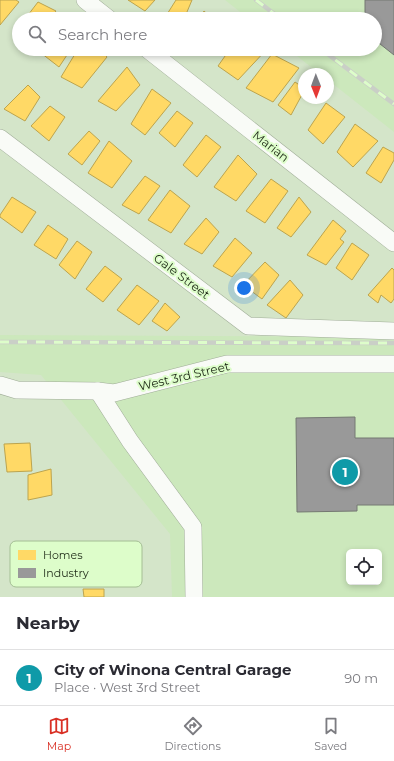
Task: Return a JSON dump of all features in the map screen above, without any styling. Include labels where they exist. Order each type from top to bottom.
[{"type":"street","points":[[85,0],[100,12]]},
{"type":"street","name":"Marian","points":[[156,56],[394,243]]},
{"type":"street","name":"Gale Street","points":[[0,138],[248,326],[394,331]]},
{"type":"street","name":"West 3rd Street","points":[[0,385],[17,390],[114,392],[227,364],[394,364]]},
{"type":"street","points":[[98,391],[130,441],[193,526],[194,597]]},
{"type":"shaded area","points":[[225,0],[394,0],[394,132],[334,85],[334,68],[312,68],[297,56],[382,56],[382,12],[240,12]]},
{"type":"shaded area","points":[[0,335],[394,337],[394,597],[172,597],[170,534],[41,375],[0,372]]},
{"type":"building: Homes","points":[[0,0],[16,0],[19,2],[0,25]]},
{"type":"building: Homes","points":[[128,0],[155,0],[145,11]]},
{"type":"building: Homes","points":[[176,0],[192,0],[187,12],[168,12]]},
{"type":"building: Homes","points":[[38,2],[56,11],[55,12],[30,12]]},
{"type":"building: Homes","points":[[45,56],[66,56],[59,67]]},
{"type":"building: Homes","points":[[74,56],[107,57],[82,88],[61,77]]},
{"type":"building: Homes","points":[[225,56],[260,56],[238,80],[218,66]]},
{"type":"building: Homes","points":[[270,56],[276,56],[299,68],[273,102],[246,88]]},
{"type":"building: Homes","points":[[127,67],[140,85],[116,111],[98,101]]},
{"type":"building: Homes","points":[[295,82],[298,84],[298,102],[291,115],[278,105]]},
{"type":"building: Homes","points":[[28,85],[40,97],[25,121],[4,109]]},
{"type":"building: Homes","points":[[152,89],[171,103],[145,135],[131,124]]},
{"type":"building: Homes","points":[[325,104],[345,117],[323,144],[308,130]]},
{"type":"building: Homes","points":[[50,106],[65,117],[49,141],[31,126]]},
{"type":"building: Homes","points":[[177,111],[193,123],[175,147],[159,133]]},
{"type":"building: Homes","points":[[355,124],[378,141],[353,167],[337,152]]},
{"type":"building: Homes","points":[[89,131],[100,141],[82,165],[68,154]]},
{"type":"building: Homes","points":[[206,135],[221,147],[197,177],[183,165]]},
{"type":"building: Homes","points":[[109,141],[132,161],[112,188],[88,173]]},
{"type":"building: Homes","points":[[383,147],[394,153],[394,160],[381,183],[366,173]]},
{"type":"building: Homes","points":[[238,155],[257,174],[236,201],[214,187]]},
{"type":"building: Homes","points":[[145,176],[160,186],[139,214],[122,205]]},
{"type":"building: Homes","points":[[271,179],[288,191],[265,223],[246,211]]},
{"type":"building: Homes","points":[[170,190],[190,206],[171,233],[148,220]]},
{"type":"building: Homes","points":[[12,197],[36,212],[22,233],[0,217]]},
{"type":"building: Homes","points":[[299,197],[311,212],[291,237],[277,228]]},
{"type":"building: Homes","points":[[206,218],[219,232],[202,254],[184,244]]},
{"type":"building: Homes","points":[[333,220],[346,231],[340,239],[344,242],[326,265],[307,255]]},
{"type":"building: Homes","points":[[48,225],[68,239],[56,259],[34,245]]},
{"type":"building: Homes","points":[[235,238],[252,253],[232,277],[213,266]]},
{"type":"building: Homes","points":[[77,241],[92,252],[75,279],[59,265]]},
{"type":"building: Homes","points":[[352,243],[369,255],[352,280],[336,268]]},
{"type":"building: Homes","points":[[265,262],[279,275],[262,299],[243,285]]},
{"type":"building: Homes","points":[[105,266],[122,279],[103,302],[86,289]]},
{"type":"building: Homes","points":[[392,268],[394,270],[394,299],[391,303],[381,295],[378,303],[368,295]]},
{"type":"building: Homes","points":[[290,280],[303,295],[286,318],[267,305]]},
{"type":"building: Homes","points":[[137,285],[159,301],[139,325],[117,310]]},
{"type":"building: Homes","points":[[165,303],[180,317],[167,331],[152,321]]},
{"type":"building: Homes","points":[[30,443],[32,471],[7,472],[4,444]]},
{"type":"building: Homes","points":[[51,469],[52,495],[28,500],[28,475]]},
{"type":"building: Homes","points":[[83,589],[104,589],[104,597],[84,597]]},
{"type":"building: Industry","points":[[365,0],[394,0],[394,55],[382,46],[382,12],[365,12]]},
{"type":"building: Industry","points":[[355,417],[355,438],[394,438],[394,505],[357,505],[357,511],[297,512],[296,418]]},
{"type":"railway","points":[[256,0],[272,12]]},
{"type":"railway","points":[[330,56],[394,104]]},
{"type":"railway","points":[[0,342],[394,343]]},
{"type":"place","name":"City of Winona Central Garage","points":[[345,472]]}]
